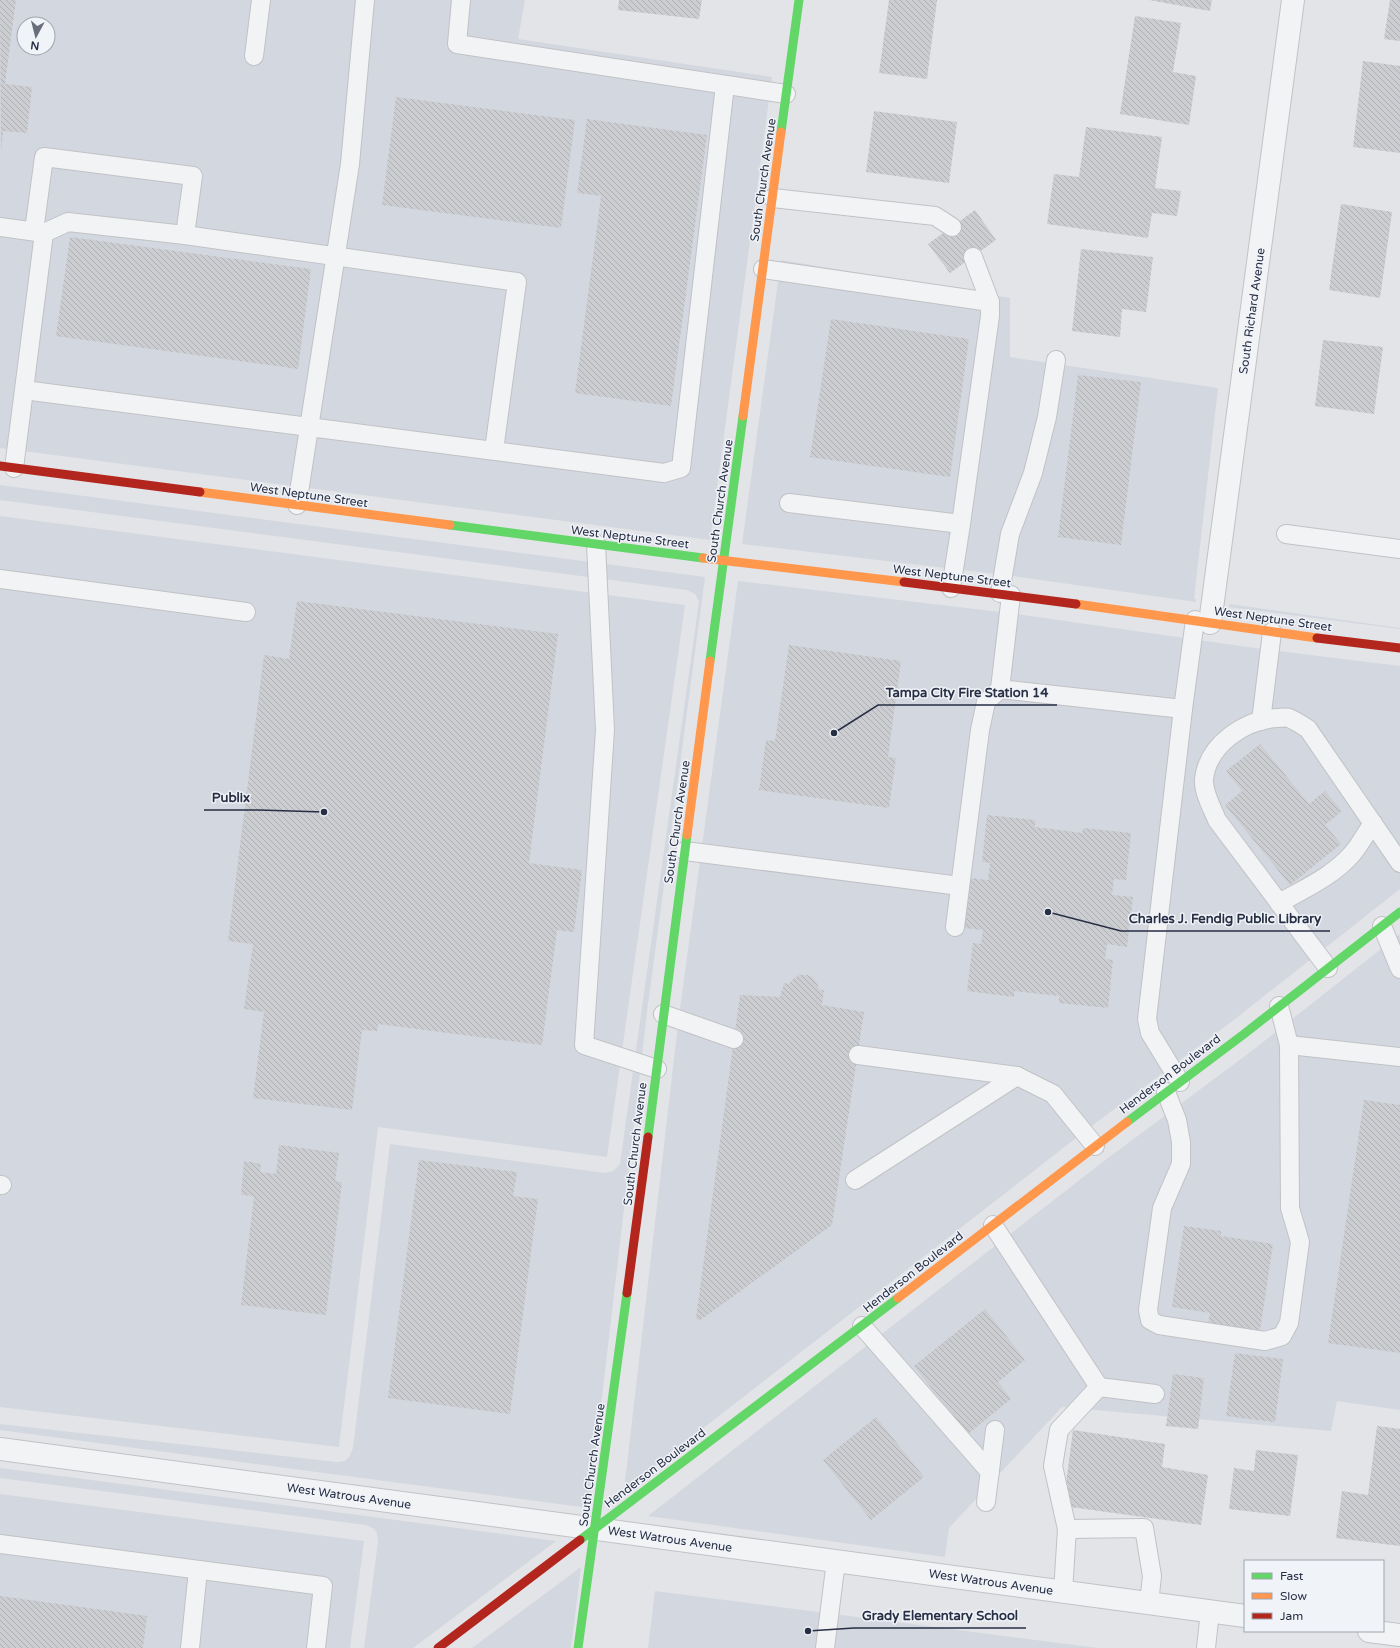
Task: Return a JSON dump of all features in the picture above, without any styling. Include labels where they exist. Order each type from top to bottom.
[{"type":"street","name":"South Church Avenue","points":[[578,1648],[640,1202],[663,1014],[799,0]]},
{"type":"street","name":"South Richard Avenue","points":[[1202,622],[1293,0]]},
{"type":"street","name":"West Neptune Street","points":[[7,467],[724,561],[1005,594],[1272,632],[1400,648]]},
{"type":"street","name":"Henderson Boulevard","points":[[438,1648],[862,1326],[1095,1146],[1280,1006],[1400,912]]},
{"type":"street","name":"West Watrous Avenue","points":[[0,1449],[1244,1616]]},
{"type":"street","points":[[1377,1632],[1400,1635]]},
{"type":"lane","points":[[254,56],[261,0]]},
{"type":"lane","points":[[297,505],[350,164],[366,0]]},
{"type":"lane","points":[[461,0],[457,44],[786,94]]},
{"type":"lane","points":[[24,390],[664,473],[681,468],[725,85]]},
{"type":"lane","points":[[7,467],[24,390],[39,232],[44,157],[193,176],[185,236]]},
{"type":"lane","points":[[773,198],[936,216],[952,227]]},
{"type":"lane","points":[[0,227],[39,232],[68,222],[185,236],[517,282],[494,450]]},
{"type":"lane","points":[[951,588],[990,316],[990,302],[973,257]]},
{"type":"lane","points":[[763,269],[990,302]]},
{"type":"lane","points":[[955,927],[982,723],[986,702],[1000,689],[1010,534],[1033,473],[1047,417],[1056,360]]},
{"type":"lane","points":[[790,503],[961,524]]},
{"type":"lane","points":[[1286,534],[1400,549]]},
{"type":"lane","points":[[596,544],[605,730],[584,1045],[657,1069]]},
{"type":"lane","points":[[0,579],[246,612]]},
{"type":"lane","points":[[1202,622],[1183,709],[1147,1019],[1150,1033],[1173,1087],[1176,1120],[1181,1142],[1181,1164],[1162,1208],[1148,1310],[1150,1320],[1159,1325],[1266,1341],[1282,1336],[1289,1323],[1300,1242],[1290,1208],[1288,1045],[1280,1006]]},
{"type":"lane","points":[[1261,721],[1272,632]]},
{"type":"lane","points":[[1000,689],[1183,709]]},
{"type":"lane","points":[[1328,968],[1217,820],[1206,792],[1204,780],[1208,763],[1220,744],[1240,728],[1268,719],[1288,718],[1308,728],[1400,863]]},
{"type":"lane","points":[[1279,903],[1336,869],[1352,854],[1373,823]]},
{"type":"lane","points":[[685,851],[960,886]]},
{"type":"lane","points":[[1382,926],[1400,969]]},
{"type":"lane","points":[[663,1014],[734,1039]]},
{"type":"lane","points":[[1288,1045],[1400,1057]]},
{"type":"lane","points":[[858,1055],[1017,1076],[1053,1094],[1095,1146]]},
{"type":"lane","points":[[855,1180],[1017,1076]]},
{"type":"lane","points":[[993,1225],[1099,1387],[1155,1394]]},
{"type":"lane","points":[[862,1326],[990,1472]]},
{"type":"lane","points":[[1063,1592],[1067,1529],[1053,1466],[1059,1430],[1099,1387]]},
{"type":"lane","points":[[986,1502],[995,1430]]},
{"type":"lane","points":[[1067,1529],[1144,1528],[1152,1576],[1149,1603]]},
{"type":"lane","points":[[0,1544],[323,1586],[316,1648]]},
{"type":"lane","points":[[825,1648],[836,1561]]},
{"type":"lane","points":[[190,1648],[198,1570]]},
{"type":"lane","points":[[1206,1648],[1210,1612]]},
{"type":"shaded area","points":[[0,0],[525,0],[518,39],[772,77],[710,540],[0,448]]},
{"type":"shaded area","points":[[781,260],[1010,298],[1010,357],[1218,388],[1194,599],[1196,599],[1196,602],[1013,576],[742,544]]},
{"type":"shaded area","points":[[0,485],[705,577],[647,1012],[589,1508],[0,1430],[0,1424],[337,1462],[345,1461],[349,1457],[353,1448],[390,1144],[605,1173],[613,1171],[620,1164],[699,602],[695,594],[687,590],[0,500]]},
{"type":"shaded area","points":[[0,516],[685,605],[607,1157],[378,1127],[339,1447],[0,1407]]},
{"type":"shaded area","points":[[738,581],[1009,613],[1269,650],[1400,666],[1400,889],[1235,1019],[1085,1131],[624,1490],[679,1016]]},
{"type":"shaded area","points":[[1229,604],[1400,628],[1400,629],[1229,607]]},
{"type":"shaded area","points":[[1400,934],[1400,1410],[1337,1401],[1331,1431],[1062,1407],[949,1528],[945,1557],[648,1516],[1104,1161],[1253,1050]]},
{"type":"shaded area","points":[[0,1468],[556,1541],[413,1648],[364,1648],[378,1542],[377,1533],[374,1529],[366,1525],[0,1478]]},
{"type":"shaded area","points":[[0,1494],[364,1541],[350,1648],[0,1648]]},
{"type":"shaded area","points":[[581,1567],[571,1648],[472,1648]]},
{"type":"shaded area","points":[[655,1591],[1098,1648],[648,1648]]},
{"type":"building","points":[[0,0],[16,0],[5,84],[32,87],[27,133],[3,131],[1,152]]},
{"type":"building","points":[[619,0],[702,0],[699,19],[618,10]]},
{"type":"building","points":[[889,0],[937,0],[927,79],[879,73]]},
{"type":"building","points":[[1149,0],[1212,0],[1210,11]]},
{"type":"building","points":[[1390,0],[1400,0],[1400,41],[1384,39]]},
{"type":"building","points":[[1135,16],[1181,23],[1173,72],[1196,76],[1189,125],[1120,114]]},
{"type":"building","points":[[1363,61],[1400,66],[1400,153],[1353,147]]},
{"type":"building","points":[[396,97],[575,120],[561,228],[382,205]]},
{"type":"building","points":[[874,111],[957,122],[949,183],[866,172]]},
{"type":"building","points":[[587,119],[707,135],[671,406],[575,393],[601,196],[577,193]]},
{"type":"building","points":[[1086,127],[1162,137],[1155,188],[1181,191],[1177,216],[1152,213],[1148,238],[1047,224],[1054,174],[1079,177]]},
{"type":"building","points":[[1341,204],[1392,212],[1380,298],[1329,290]]},
{"type":"building","points":[[975,210],[996,240],[950,273],[928,244]]},
{"type":"building","points":[[70,237],[311,269],[298,369],[56,336]]},
{"type":"building","points":[[1081,249],[1153,257],[1146,312],[1122,309],[1120,337],[1072,331]]},
{"type":"building","points":[[831,319],[969,339],[950,477],[810,457]]},
{"type":"building","points":[[1323,340],[1383,347],[1374,414],[1315,406]]},
{"type":"building","points":[[1078,375],[1141,382],[1121,545],[1058,537]]},
{"type":"building","points":[[297,601],[558,634],[529,863],[582,870],[574,932],[557,930],[542,1045],[378,1024],[377,1031],[362,1030],[352,1110],[253,1098],[264,1012],[244,1009],[253,944],[228,941],[264,655],[289,659]]},
{"type":"building","points":[[789,645],[901,661],[888,757],[896,758],[889,808],[759,790],[766,740],[775,741]]},
{"type":"building","points":[[1260,744],[1309,804],[1325,791],[1342,811],[1325,825],[1341,844],[1290,885],[1225,805],[1242,791],[1226,771]]},
{"type":"building","points":[[987,815],[1035,820],[1035,827],[1082,833],[1083,828],[1131,833],[1126,880],[1114,879],[1112,895],[1133,897],[1127,947],[1107,944],[1105,959],[1113,960],[1108,1008],[1059,1003],[1059,996],[1014,991],[1014,997],[967,991],[973,943],[981,944],[983,930],[964,928],[970,878],[988,880],[990,863],[982,862]]},
{"type":"building","points":[[799,975],[808,975],[812,977],[817,983],[819,989],[824,991],[822,1005],[864,1012],[832,1225],[699,1321],[696,1318],[740,995],[780,997],[784,983],[789,984]]},
{"type":"building","points":[[1364,1100],[1400,1105],[1400,1353],[1328,1343]]},
{"type":"building","points":[[279,1145],[339,1153],[335,1181],[342,1182],[326,1315],[241,1305],[254,1196],[241,1195],[244,1161],[261,1164],[260,1172],[276,1174]]},
{"type":"building","points":[[419,1160],[517,1172],[513,1196],[538,1199],[510,1414],[388,1398]]},
{"type":"building","points":[[1184,1226],[1221,1231],[1221,1236],[1273,1244],[1260,1331],[1208,1324],[1210,1313],[1172,1307]]},
{"type":"building","points":[[985,1309],[1025,1360],[998,1382],[1011,1399],[968,1434],[914,1366]]},
{"type":"building","points":[[1235,1353],[1283,1359],[1275,1422],[1226,1416]]},
{"type":"building","points":[[1173,1374],[1204,1378],[1198,1429],[1166,1426]]},
{"type":"building","points":[[876,1417],[924,1477],[871,1520],[823,1460]]},
{"type":"building","points":[[1377,1426],[1400,1429],[1400,1546],[1336,1538],[1342,1491],[1368,1495]]},
{"type":"building","points":[[1073,1430],[1165,1444],[1162,1467],[1208,1475],[1201,1525],[1063,1506]]},
{"type":"building","points":[[1256,1450],[1298,1455],[1290,1516],[1229,1509],[1234,1468],[1254,1471]]},
{"type":"building","points":[[0,1596],[147,1616],[143,1648],[0,1648]]},
{"type":"traffic: fast","points":[[781,132],[799,0]]},
{"type":"traffic: fast","points":[[710,661],[743,416]]},
{"type":"traffic: fast","points":[[450,525],[703,558]]},
{"type":"traffic: fast","points":[[648,1137],[687,835]]},
{"type":"traffic: fast","points":[[1127,1122],[1244,1034],[1400,912]]},
{"type":"traffic: fast","points":[[578,1648],[627,1293]]},
{"type":"traffic: fast","points":[[580,1540],[898,1298]]},
{"type":"traffic: slow","points":[[743,416],[781,132]]},
{"type":"traffic: slow","points":[[200,492],[450,525]]},
{"type":"traffic: slow","points":[[703,558],[904,582]]},
{"type":"traffic: slow","points":[[1076,604],[1317,638]]},
{"type":"traffic: slow","points":[[687,835],[710,661]]},
{"type":"traffic: slow","points":[[898,1298],[1127,1122]]},
{"type":"traffic: jam","points":[[0,466],[200,492]]},
{"type":"traffic: jam","points":[[904,582],[1076,604]]},
{"type":"traffic: jam","points":[[1317,638],[1400,648]]},
{"type":"traffic: jam","points":[[627,1293],[648,1137]]},
{"type":"traffic: jam","points":[[438,1648],[580,1540]]},
{"type":"place","name":"Tampa City Fire Station 14","points":[[834,733]]},
{"type":"place","name":"Publix","points":[[324,812]]},
{"type":"place","name":"Charles J. Fendig Public Library","points":[[1048,912]]},
{"type":"place","name":"Grady Elementary School","points":[[808,1631]]}]
